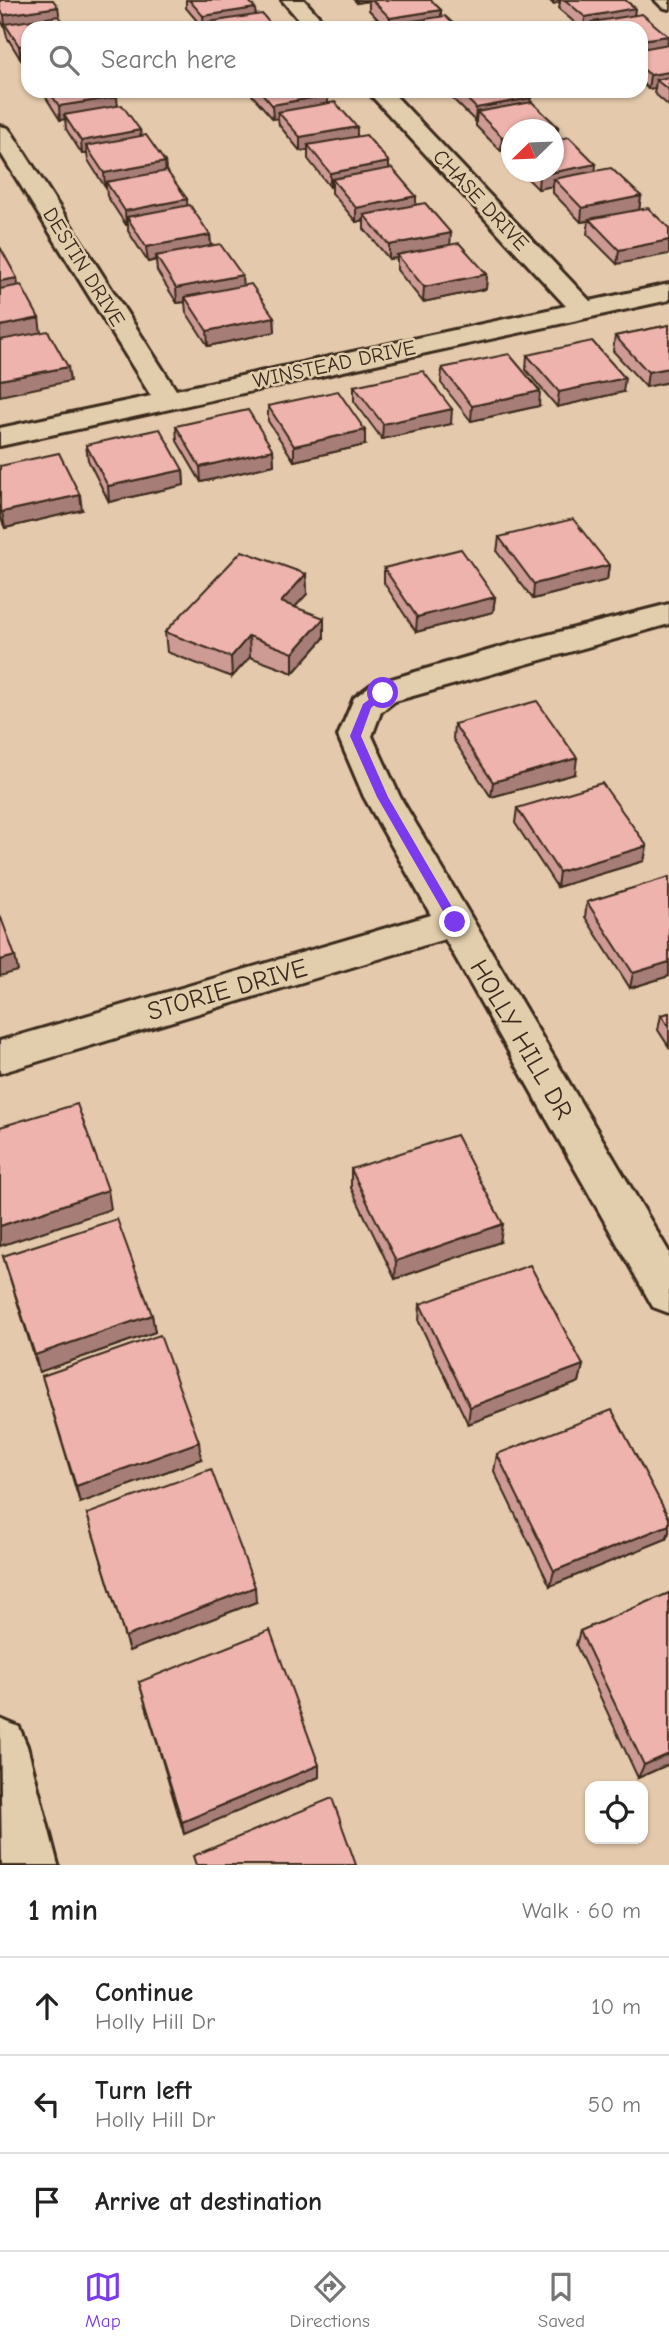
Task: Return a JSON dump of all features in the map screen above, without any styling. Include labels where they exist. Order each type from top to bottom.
[{"type":"street","points":[[292,0],[312,21]]},
{"type":"street","points":[[665,0],[669,3]]},
{"type":"street","name":"CHASE DRIVE","points":[[385,98],[584,310]]},
{"type":"street","name":"DESTIN DRIVE","points":[[0,133],[168,400]]},
{"type":"street","name":"WINSTEAD DRIVE","points":[[0,437],[669,292]]},
{"type":"street","name":"HOLLY HILL DR","points":[[669,614],[383,693],[366,706],[355,736],[382,797],[669,1293]]},
{"type":"street","name":"STORIE DRIVE","points":[[0,1057],[455,922]]},
{"type":"street","points":[[0,1746],[7,1802],[30,1865]]},
{"type":"building","points":[[0,0],[53,0],[58,7],[4,15],[0,9]]},
{"type":"building","points":[[189,0],[248,0],[255,8],[203,16]]},
{"type":"building","points":[[372,0],[431,0],[441,10],[390,18]]},
{"type":"building","points":[[565,0],[625,0],[635,8],[585,17]]},
{"type":"building","points":[[262,14],[268,21],[216,21]]},
{"type":"building","points":[[642,14],[668,36],[648,39],[648,21],[598,21]]},
{"type":"building","points":[[59,16],[63,21],[25,21]]},
{"type":"building","points":[[445,16],[450,21],[413,21]]},
{"type":"building","points":[[21,22],[21,46],[19,46],[5,24]]},
{"type":"building","points":[[669,44],[669,72],[648,73],[648,48]]},
{"type":"building","points":[[669,77],[669,90],[656,80]]},
{"type":"building","points":[[54,98],[111,98],[59,106]]},
{"type":"building","points":[[266,98],[311,98],[272,105]]},
{"type":"building","points":[[466,98],[531,98],[476,108]]},
{"type":"building","points":[[335,102],[357,127],[300,137],[278,112]]},
{"type":"building","points":[[532,102],[550,119],[501,119],[501,136],[477,112]]},
{"type":"building","points":[[122,105],[140,130],[81,141],[64,115]]},
{"type":"building","points":[[146,135],[165,162],[104,173],[86,146]]},
{"type":"building","points":[[366,135],[389,162],[330,173],[308,145]]},
{"type":"building","points":[[569,137],[596,164],[564,170],[564,138]]},
{"type":"building","points":[[392,168],[416,196],[356,208],[332,179]]},
{"type":"building","points":[[611,168],[641,196],[582,208],[557,182],[564,182],[564,177]]},
{"type":"building","points":[[167,171],[187,199],[125,211],[106,182]]},
{"type":"building","points":[[425,203],[451,233],[389,245],[364,215]]},
{"type":"building","points":[[190,205],[210,235],[146,247],[127,217]]},
{"type":"building","points":[[648,208],[669,228],[669,240],[619,250],[589,219]]},
{"type":"building","points":[[459,243],[487,274],[424,287],[397,255]]},
{"type":"building","points":[[220,244],[242,275],[176,288],[156,256]]},
{"type":"building","points":[[0,247],[17,278],[0,281]]},
{"type":"building","points":[[251,284],[274,317],[207,331],[185,297]]},
{"type":"building","points":[[21,285],[39,318],[0,326],[0,289]]},
{"type":"building","points":[[669,325],[669,368],[648,372],[615,336]]},
{"type":"building","points":[[48,331],[68,367],[0,380],[0,340]]},
{"type":"building","points":[[592,341],[625,378],[559,392],[527,355]]},
{"type":"building","points":[[509,354],[540,391],[472,406],[442,368]]},
{"type":"building","points":[[423,371],[452,409],[383,424],[354,386]]},
{"type":"building","points":[[338,391],[365,430],[294,446],[268,406]]},
{"type":"building","points":[[248,410],[273,450],[200,467],[176,426]]},
{"type":"building","points":[[160,429],[183,470],[108,486],[86,445]]},
{"type":"building","points":[[59,453],[80,495],[2,512],[0,466]]},
{"type":"building","points":[[573,519],[609,565],[534,584],[499,537]]},
{"type":"building","points":[[461,549],[495,597],[417,617],[384,568]]},
{"type":"building","points":[[242,551],[306,574],[281,602],[324,618],[293,653],[249,636],[231,657],[165,632]]},
{"type":"building","points":[[537,701],[577,758],[493,782],[454,724]]},
{"type":"building","points":[[602,783],[647,846],[559,872],[517,808]]},
{"type":"building","points":[[669,877],[669,962],[633,973],[587,902]]},
{"type":"building","points":[[0,915],[15,956],[0,960]]},
{"type":"building","points":[[669,1013],[669,1027],[661,1015]]},
{"type":"building","points":[[77,1104],[108,1190],[0,1226],[0,1127]]},
{"type":"building","points":[[456,1135],[503,1224],[396,1261],[351,1169]]},
{"type":"building","points":[[117,1219],[152,1315],[35,1355],[3,1256]]},
{"type":"building","points":[[530,1265],[583,1365],[470,1407],[420,1304]]},
{"type":"building","points":[[160,1335],[199,1442],[76,1486],[42,1376]]},
{"type":"building","points":[[612,1410],[669,1518],[669,1525],[554,1571],[497,1454]]},
{"type":"building","points":[[211,1469],[255,1587],[125,1637],[87,1514]]},
{"type":"building","points":[[669,1593],[669,1754],[644,1765],[580,1631]]},
{"type":"building","points":[[270,1630],[319,1765],[182,1822],[139,1682]]},
{"type":"building","points":[[332,1798],[356,1865],[196,1865],[193,1856]]},
{"type":"route","points":[[383,693],[366,706],[355,736],[382,797],[455,922]]}]
